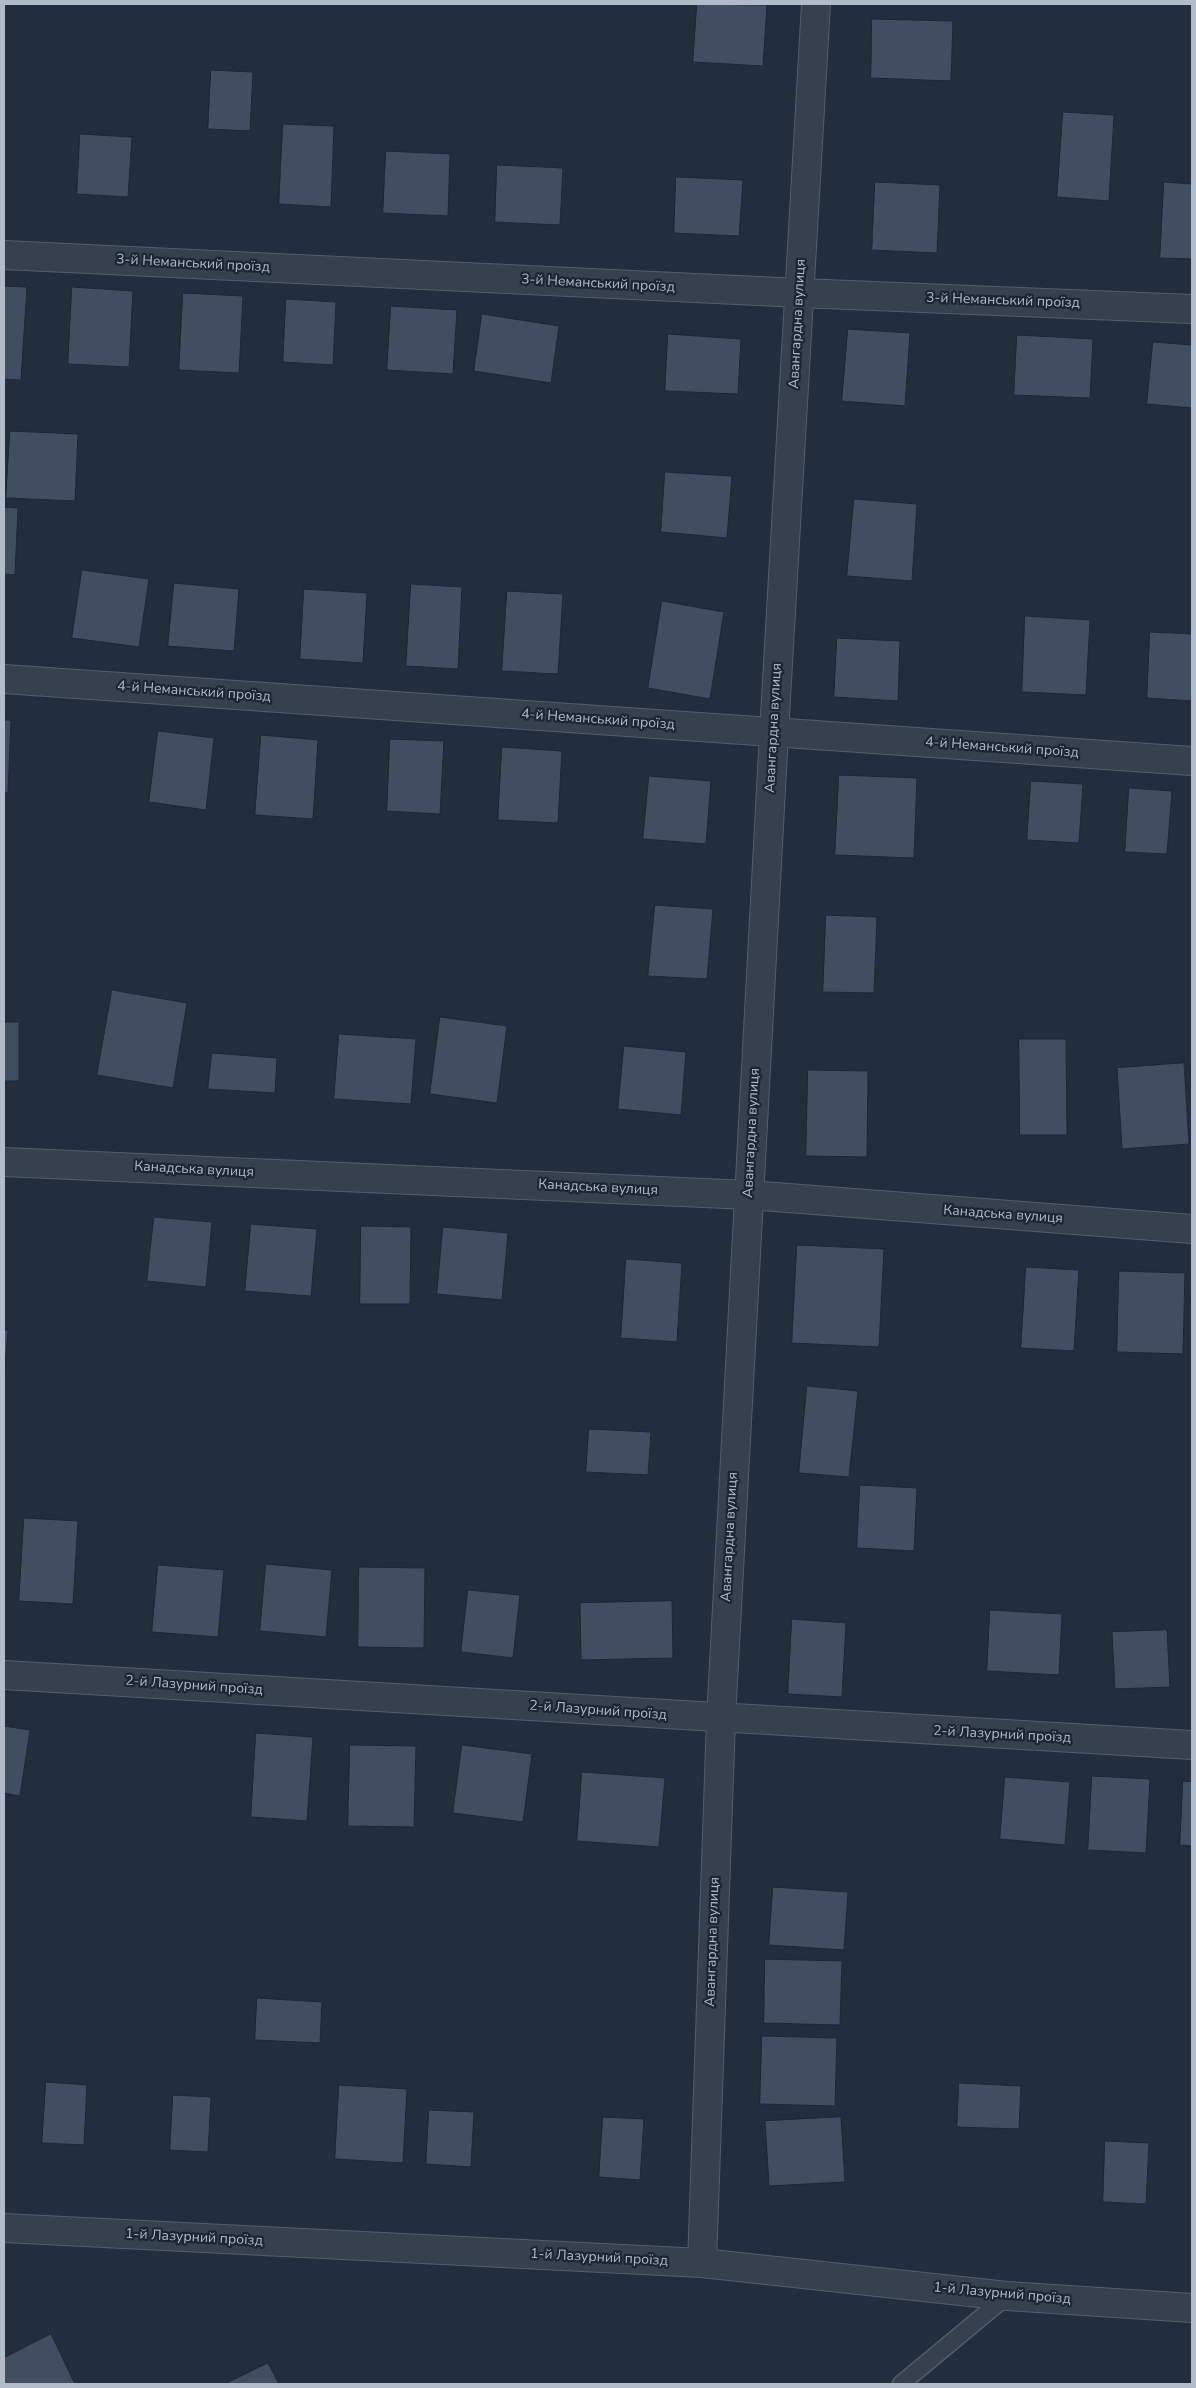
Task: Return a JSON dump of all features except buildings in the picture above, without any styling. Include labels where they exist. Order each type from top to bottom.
[{"type":"street","name":"Авангардна вулиця","points":[[702,2263],[721,1719],[774,732],[816,4]]},
{"type":"street","name":"3-й Неманський проїзд","points":[[4,255],[800,293],[1192,309]]},
{"type":"street","name":"4-й Неманський проїзд","points":[[4,679],[1192,761]]},
{"type":"street","name":"Канадська вулиця","points":[[4,1162],[749,1195],[1192,1229]]},
{"type":"street","name":"2-й Лазурний проїзд","points":[[4,1675],[1192,1746]]},
{"type":"street","name":"1-й Лазурний проїзд","points":[[4,2228],[702,2263],[1007,2296],[1192,2308]]},
{"type":"lane","points":[[901,2384],[1007,2296]]}]
